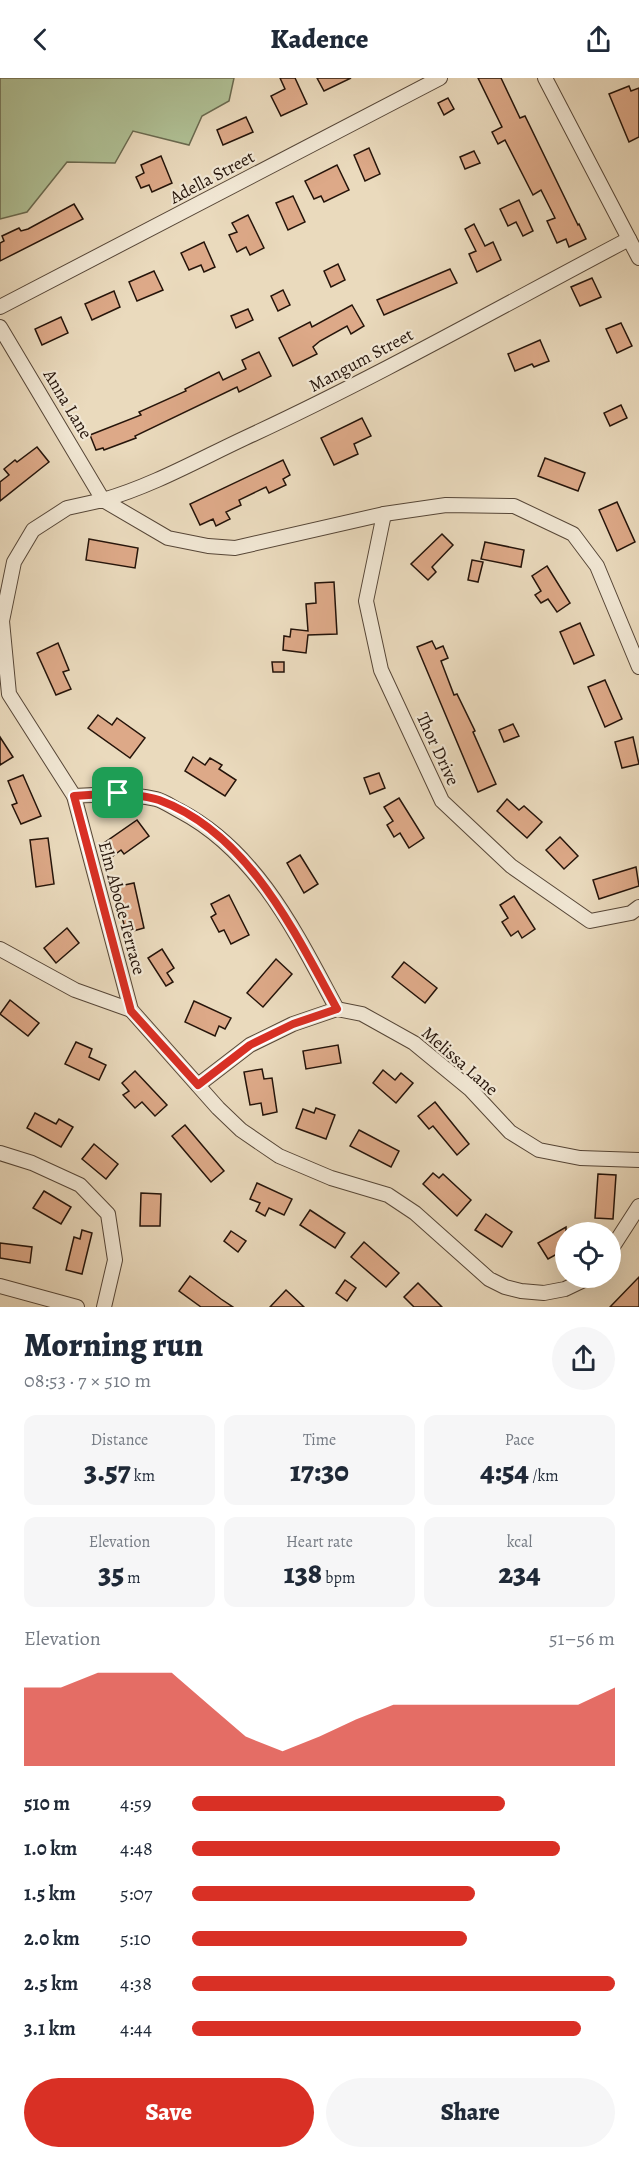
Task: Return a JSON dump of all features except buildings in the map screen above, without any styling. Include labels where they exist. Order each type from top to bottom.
[{"type":"street","name":"Adella Street","points":[[0,308],[440,78]]},
{"type":"street","points":[[544,78],[639,258]]},
{"type":"street","name":"Mangum Street","points":[[103,500],[122,495],[296,415],[629,239]]},
{"type":"street","name":"Anna Lane","points":[[0,327],[103,500]]},
{"type":"street","points":[[103,500],[168,538],[208,546],[235,548],[384,514],[446,505],[514,506],[573,534],[597,566],[639,667]]},
{"type":"street","name":"Elm Abode Terrace","points":[[103,500],[67,508],[33,530],[14,562],[2,621],[5,693],[74,796],[131,1011],[218,1108],[241,1130],[279,1156],[331,1178],[388,1195],[415,1213],[489,1279],[506,1287],[544,1293],[567,1288]]},
{"type":"street","name":"Thor Drive","points":[[384,514],[366,601],[381,670],[442,801],[511,866],[590,921],[631,913],[639,907]]},
{"type":"street","points":[[74,796],[118,793],[158,800],[200,822],[239,854],[273,897],[294,929],[337,1009],[293,1024],[250,1045],[198,1085]]},
{"type":"street","points":[[0,949],[75,990],[131,1011]]},
{"type":"street","name":"Melissa Lane","points":[[337,1009],[362,1014],[414,1043],[470,1089],[510,1132],[539,1150],[580,1158],[639,1160]]},
{"type":"street","points":[[0,1153],[32,1163],[80,1185],[108,1215],[115,1260],[104,1307]]},
{"type":"street","points":[[621,1234],[639,1206]]},
{"type":"street","points":[[0,1286],[77,1307]]},
{"type":"green space","points":[[0,78],[234,78],[229,101],[202,116],[189,145],[133,131],[115,163],[67,162],[27,212],[0,219]]},
{"type":"route","points":[[118,793],[158,800],[200,822],[239,854],[273,897],[294,929],[337,1009],[293,1024],[250,1045],[198,1085],[131,1011],[74,796],[118,793]]}]
